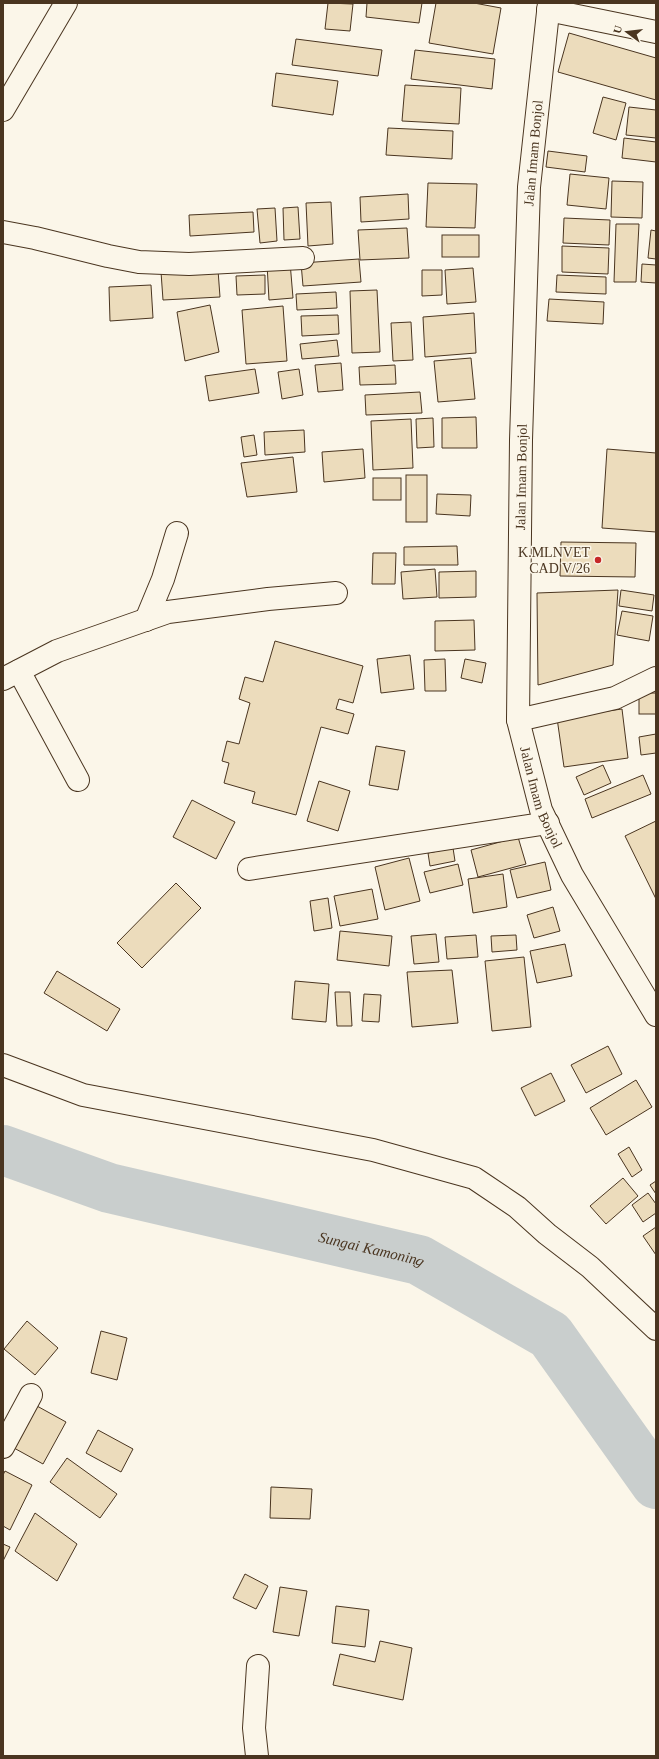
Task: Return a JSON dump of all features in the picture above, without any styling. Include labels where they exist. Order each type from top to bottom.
[{"type":"street","points":[[3,110],[66,3]]},
{"type":"street","points":[[548,6],[656,32]]},
{"type":"street","name":"Jalan Imam Bonjol","points":[[548,6],[529,187],[521,440],[518,720],[541,810],[572,875],[656,1015]]},
{"type":"street","points":[[3,232],[139,262],[189,264],[302,258]]},
{"type":"street","points":[[146,620],[163,579],[178,533]]},
{"type":"street","points":[[78,780],[11,675],[57,651],[168,612],[268,599],[336,594]]},
{"type":"street","points":[[518,720],[615,698],[656,678]]},
{"type":"street","points":[[249,869],[548,823]]},
{"type":"street","points":[[3,1065],[83,1095],[373,1150],[474,1178],[518,1207],[547,1234],[590,1267],[656,1329]]},
{"type":"street","points":[[3,1447],[31,1395]]},
{"type":"street","points":[[257,1756],[254,1728],[258,1666]]},
{"type":"building","points":[[328,3],[353,4],[350,31],[325,29]]},
{"type":"building","points":[[367,3],[422,3],[419,23],[366,17]]},
{"type":"building","points":[[436,3],[474,3],[501,8],[493,54],[429,43]]},
{"type":"building","points":[[569,33],[656,58],[656,100],[558,72]]},
{"type":"building","points":[[296,39],[382,50],[378,76],[292,65]]},
{"type":"building","points":[[415,50],[495,59],[492,89],[411,79]]},
{"type":"building","points":[[276,73],[338,81],[333,115],[272,106]]},
{"type":"building","points":[[405,85],[461,88],[459,124],[402,121]]},
{"type":"building","points":[[603,97],[626,103],[616,140],[593,133]]},
{"type":"building","points":[[629,107],[656,110],[656,138],[626,135]]},
{"type":"building","points":[[388,128],[453,131],[452,159],[386,155]]},
{"type":"building","points":[[624,138],[656,142],[656,162],[622,158]]},
{"type":"building","points":[[548,151],[587,156],[585,172],[546,167]]},
{"type":"building","points":[[570,174],[609,178],[606,209],[567,205]]},
{"type":"building","points":[[612,181],[643,182],[642,218],[611,217]]},
{"type":"building","points":[[428,183],[477,184],[475,228],[426,227]]},
{"type":"building","points":[[408,194],[409,219],[361,222],[360,197]]},
{"type":"building","points":[[331,202],[333,244],[308,246],[306,203]]},
{"type":"building","points":[[298,207],[300,239],[284,240],[283,208]]},
{"type":"building","points":[[275,208],[277,241],[260,243],[257,209]]},
{"type":"building","points":[[253,212],[254,232],[190,236],[189,215]]},
{"type":"building","points":[[564,218],[610,220],[609,245],[563,243]]},
{"type":"building","points":[[616,224],[639,224],[636,282],[614,282]]},
{"type":"building","points":[[407,228],[409,258],[360,260],[358,230]]},
{"type":"building","points":[[651,230],[656,231],[656,259],[648,258]]},
{"type":"building","points":[[442,235],[479,235],[479,257],[442,257]]},
{"type":"building","points":[[562,246],[609,248],[608,274],[562,272]]},
{"type":"building","points":[[359,259],[361,282],[303,286],[301,263]]},
{"type":"building","points":[[290,262],[293,298],[269,300],[267,264]]},
{"type":"building","points":[[642,264],[656,265],[656,283],[641,282]]},
{"type":"building","points":[[473,268],[476,302],[447,304],[445,270]]},
{"type":"building","points":[[218,270],[220,297],[163,300],[161,272]]},
{"type":"building","points":[[422,270],[442,270],[442,295],[422,296]]},
{"type":"building","points":[[265,275],[265,294],[237,295],[236,276]]},
{"type":"building","points":[[557,275],[606,277],[606,294],[556,292]]},
{"type":"building","points":[[151,285],[153,318],[110,321],[109,287]]},
{"type":"building","points":[[377,290],[380,352],[352,353],[350,291]]},
{"type":"building","points":[[336,292],[337,308],[297,310],[296,294]]},
{"type":"building","points":[[549,299],[604,302],[603,324],[547,321]]},
{"type":"building","points":[[210,305],[219,352],[185,361],[177,312]]},
{"type":"building","points":[[283,306],[287,361],[246,364],[242,310]]},
{"type":"building","points":[[474,313],[476,353],[425,357],[423,317]]},
{"type":"building","points":[[338,315],[339,334],[302,336],[301,316]]},
{"type":"building","points":[[411,322],[413,360],[393,361],[391,323]]},
{"type":"building","points":[[337,340],[339,356],[302,359],[300,344]]},
{"type":"building","points":[[471,358],[475,399],[438,402],[434,361]]},
{"type":"building","points":[[341,363],[343,390],[318,392],[315,365]]},
{"type":"building","points":[[395,365],[396,384],[360,385],[359,367]]},
{"type":"building","points":[[255,369],[259,393],[209,401],[205,376]]},
{"type":"building","points":[[299,369],[303,395],[282,399],[278,372]]},
{"type":"building","points":[[420,392],[422,413],[366,415],[365,395]]},
{"type":"building","points":[[476,417],[477,448],[442,448],[442,418]]},
{"type":"building","points":[[433,418],[434,447],[417,448],[416,419]]},
{"type":"building","points":[[411,419],[413,468],[373,470],[371,421]]},
{"type":"building","points":[[304,430],[305,452],[265,455],[264,432]]},
{"type":"building","points":[[254,435],[257,455],[244,457],[241,437]]},
{"type":"building","points":[[363,449],[365,478],[324,482],[322,452]]},
{"type":"building","points":[[607,449],[656,453],[656,532],[602,528]]},
{"type":"building","points":[[293,457],[297,492],[247,497],[241,463]]},
{"type":"building","points":[[406,475],[427,475],[427,522],[406,522]]},
{"type":"building","points":[[373,478],[401,478],[401,500],[373,500]]},
{"type":"building","points":[[437,494],[471,495],[470,516],[436,514]]},
{"type":"building","name":"K.MLNVET CAD V/26","points":[[561,542],[636,543],[635,577],[560,576]]},
{"type":"building","points":[[457,546],[458,565],[404,565],[404,547]]},
{"type":"building","points":[[373,553],[396,553],[395,584],[372,584]]},
{"type":"building","points":[[435,569],[437,597],[403,599],[401,572]]},
{"type":"building","points":[[476,571],[476,597],[439,598],[439,572]]},
{"type":"building","points":[[618,590],[613,665],[538,685],[537,593]]},
{"type":"building","points":[[621,590],[654,595],[652,611],[619,606]]},
{"type":"building","points":[[622,611],[653,616],[649,641],[617,635]]},
{"type":"building","points":[[474,620],[475,650],[435,651],[435,621]]},
{"type":"building","points":[[275,641],[363,666],[353,703],[339,699],[336,709],[354,714],[348,734],[321,727],[296,815],[252,803],[255,792],[224,783],[229,763],[222,761],[227,741],[239,744],[250,703],[239,699],[245,677],[263,682]]},
{"type":"building","points":[[410,655],[414,689],[381,693],[377,659]]},
{"type":"building","points":[[445,659],[446,691],[425,691],[424,660]]},
{"type":"building","points":[[465,659],[486,663],[482,683],[461,678]]},
{"type":"building","points":[[639,693],[656,693],[656,714],[639,714]]},
{"type":"building","points":[[622,709],[628,758],[564,767],[557,718]]},
{"type":"building","points":[[656,734],[656,753],[641,755],[639,737]]},
{"type":"building","points":[[376,746],[405,751],[398,790],[369,785]]},
{"type":"building","points":[[603,765],[611,783],[584,795],[576,777]]},
{"type":"building","points":[[643,775],[651,794],[592,818],[585,799]]},
{"type":"building","points":[[319,781],[350,791],[338,831],[307,821]]},
{"type":"building","points":[[192,800],[235,822],[216,859],[173,837]]},
{"type":"building","points":[[656,821],[656,899],[625,836]]},
{"type":"building","points":[[518,837],[526,864],[478,877],[471,850]]},
{"type":"building","points":[[453,848],[455,861],[430,866],[428,853]]},
{"type":"building","points":[[409,858],[420,901],[385,910],[375,867]]},
{"type":"building","points":[[545,862],[551,890],[517,898],[510,870]]},
{"type":"building","points":[[458,864],[463,885],[430,893],[424,872]]},
{"type":"building","points":[[503,874],[507,907],[473,913],[468,879]]},
{"type":"building","points":[[176,883],[201,908],[142,968],[117,943]]},
{"type":"building","points":[[372,889],[378,919],[340,926],[334,896]]},
{"type":"building","points":[[328,898],[332,928],[314,931],[310,901]]},
{"type":"building","points":[[553,907],[560,931],[534,938],[527,915]]},
{"type":"building","points":[[340,931],[392,936],[389,966],[337,960]]},
{"type":"building","points":[[436,934],[439,962],[414,964],[411,936]]},
{"type":"building","points":[[476,935],[478,957],[447,959],[445,937]]},
{"type":"building","points":[[516,935],[517,950],[492,952],[491,936]]},
{"type":"building","points":[[565,944],[572,976],[537,983],[530,951]]},
{"type":"building","points":[[524,957],[531,1027],[492,1031],[485,961]]},
{"type":"building","points":[[452,970],[458,1023],[412,1027],[407,972]]},
{"type":"building","points":[[57,971],[120,1009],[107,1031],[44,993]]},
{"type":"building","points":[[295,981],[329,984],[326,1022],[292,1019]]},
{"type":"building","points":[[335,992],[350,992],[352,1026],[337,1026]]},
{"type":"building","points":[[364,994],[381,995],[379,1022],[362,1021]]},
{"type":"building","points":[[608,1046],[622,1074],[586,1093],[571,1065]]},
{"type":"building","points":[[551,1073],[565,1101],[535,1116],[521,1088]]},
{"type":"building","points":[[636,1080],[652,1107],[606,1135],[590,1108]]},
{"type":"building","points":[[629,1147],[642,1170],[632,1177],[618,1154]]},
{"type":"building","points":[[623,1178],[638,1196],[606,1224],[590,1206]]},
{"type":"building","points":[[656,1181],[656,1194],[650,1185]]},
{"type":"building","points":[[648,1193],[656,1204],[656,1213],[643,1222],[632,1205]]},
{"type":"building","points":[[656,1227],[656,1255],[643,1236]]},
{"type":"building","points":[[27,1321],[58,1348],[35,1375],[4,1349]]},
{"type":"building","points":[[101,1331],[127,1338],[117,1380],[91,1373]]},
{"type":"building","points":[[37,1406],[66,1422],[43,1464],[14,1448]]},
{"type":"building","points":[[98,1430],[133,1449],[121,1472],[86,1453]]},
{"type":"building","points":[[67,1458],[117,1494],[100,1518],[50,1482]]},
{"type":"building","points":[[5,1471],[32,1485],[10,1530],[3,1526],[3,1475]]},
{"type":"building","points":[[271,1487],[312,1489],[310,1519],[270,1518]]},
{"type":"building","points":[[35,1513],[77,1544],[57,1581],[15,1551]]},
{"type":"building","points":[[3,1544],[10,1547],[3,1561]]},
{"type":"building","points":[[245,1574],[268,1586],[256,1609],[233,1598]]},
{"type":"building","points":[[280,1587],[307,1591],[299,1636],[273,1632]]},
{"type":"building","points":[[336,1606],[369,1610],[365,1647],[332,1643]]},
{"type":"building","points":[[380,1641],[412,1648],[403,1700],[333,1685],[340,1654],[375,1662]]},
{"type":"waterway","name":"Sungai Kamoning","points":[[3,1150],[109,1188],[419,1260],[550,1335],[656,1484]]},
{"type":"place","name":"K.MLNVET CAD V/26","points":[[598,560]]}]
